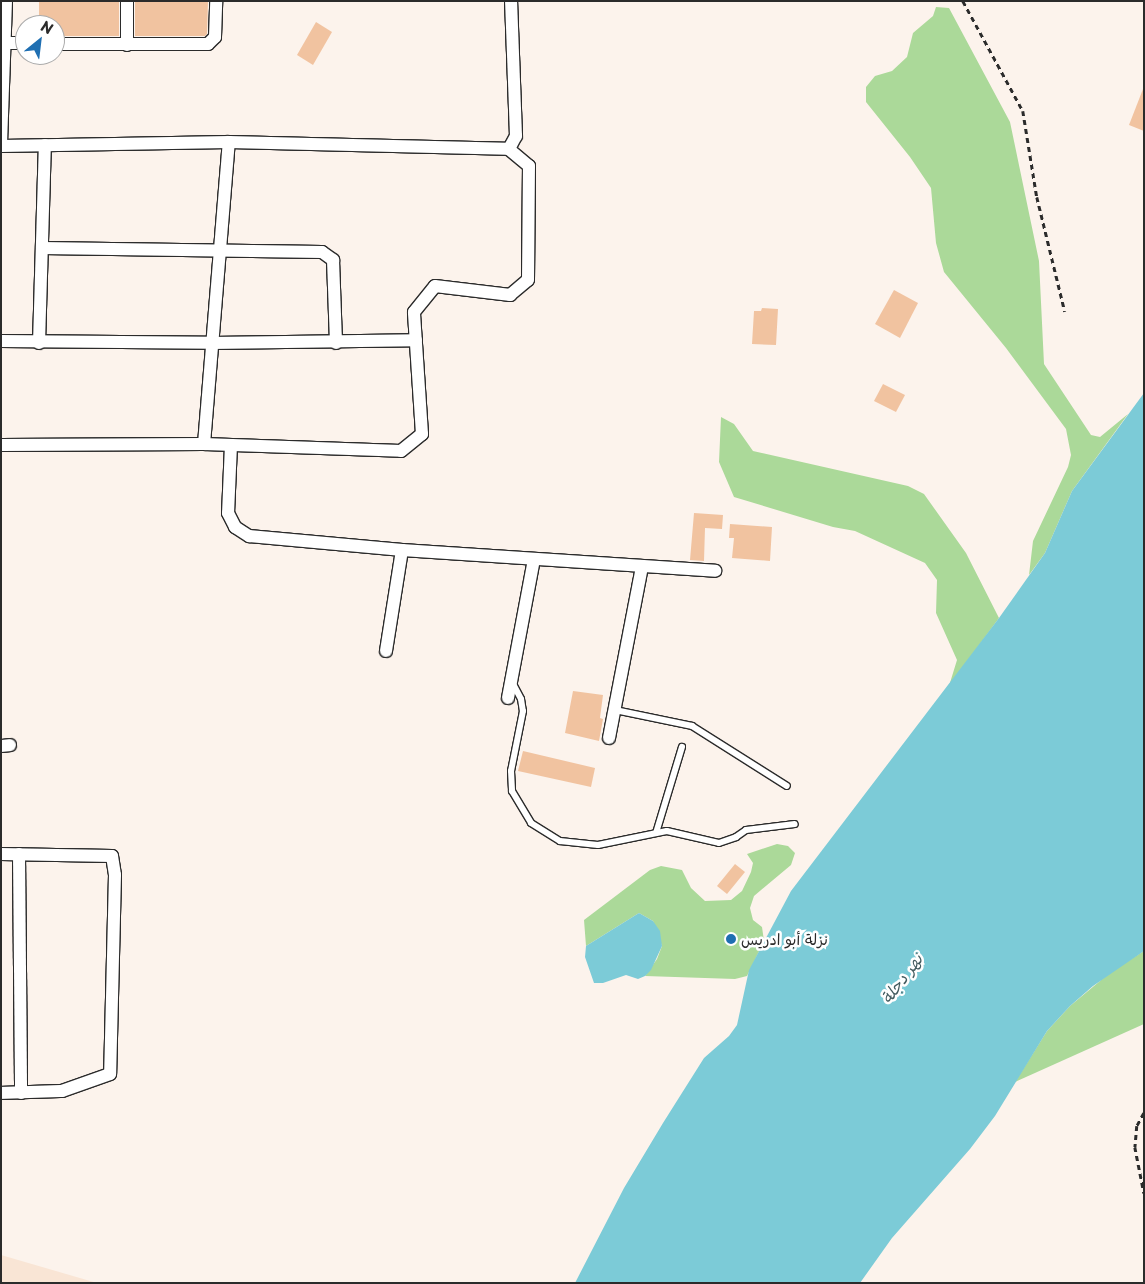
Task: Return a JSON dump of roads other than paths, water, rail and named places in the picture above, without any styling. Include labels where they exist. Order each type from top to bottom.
[{"type":"street","points":[[1,445],[204,444],[401,451],[422,434],[414,312],[435,286],[510,295],[528,280],[529,166],[509,149],[229,142],[1,146],[3,43],[6,1]]},
{"type":"street","points":[[127,1],[127,45]]},
{"type":"street","points":[[65,44],[208,44],[215,37],[216,1]]},
{"type":"street","points":[[509,149],[516,136],[511,1]]},
{"type":"street","points":[[204,444],[229,142]]},
{"type":"street","points":[[39,343],[45,145]]},
{"type":"street","points":[[42,248],[322,252],[332,260],[336,343]]},
{"type":"street","points":[[1,341],[39,343],[336,343],[416,340]]},
{"type":"street","points":[[231,445],[228,513],[230,521],[241,533],[249,536],[402,550],[715,571]]},
{"type":"street","points":[[386,651],[402,550]]},
{"type":"street","points":[[508,698],[534,559]]},
{"type":"street","points":[[609,738],[642,566]]},
{"type":"street","points":[[1,854],[112,856],[115,875],[110,1074],[62,1091],[1,1093]]},
{"type":"street","points":[[18,854],[22,1093]]},
{"type":"lane","points":[[511,682],[521,699],[524,711],[511,770],[512,791],[531,823],[560,841],[598,845],[656,832],[681,833],[719,843],[736,837],[746,830],[795,824]]},
{"type":"lane","points":[[615,710],[692,726],[787,786]]},
{"type":"lane","points":[[656,832],[682,747]]},
{"type":"water","name":"نهر دجلة","points":[[1144,393],[1144,951],[1093,986],[1070,1006],[1047,1031],[995,1116],[970,1149],[892,1238],[860,1283],[575,1283],[624,1188],[663,1123],[704,1058],[729,1036],[737,1025],[749,970],[791,891],[999,618],[1045,553],[1072,491]]},
{"type":"water","points":[[639,913],[653,921],[660,931],[662,946],[651,970],[645,976],[638,979],[626,975],[603,983],[594,983],[585,957],[586,946]]},
{"type":"place","name":"نزلة أبو ادريس","points":[[731,939]]}]
